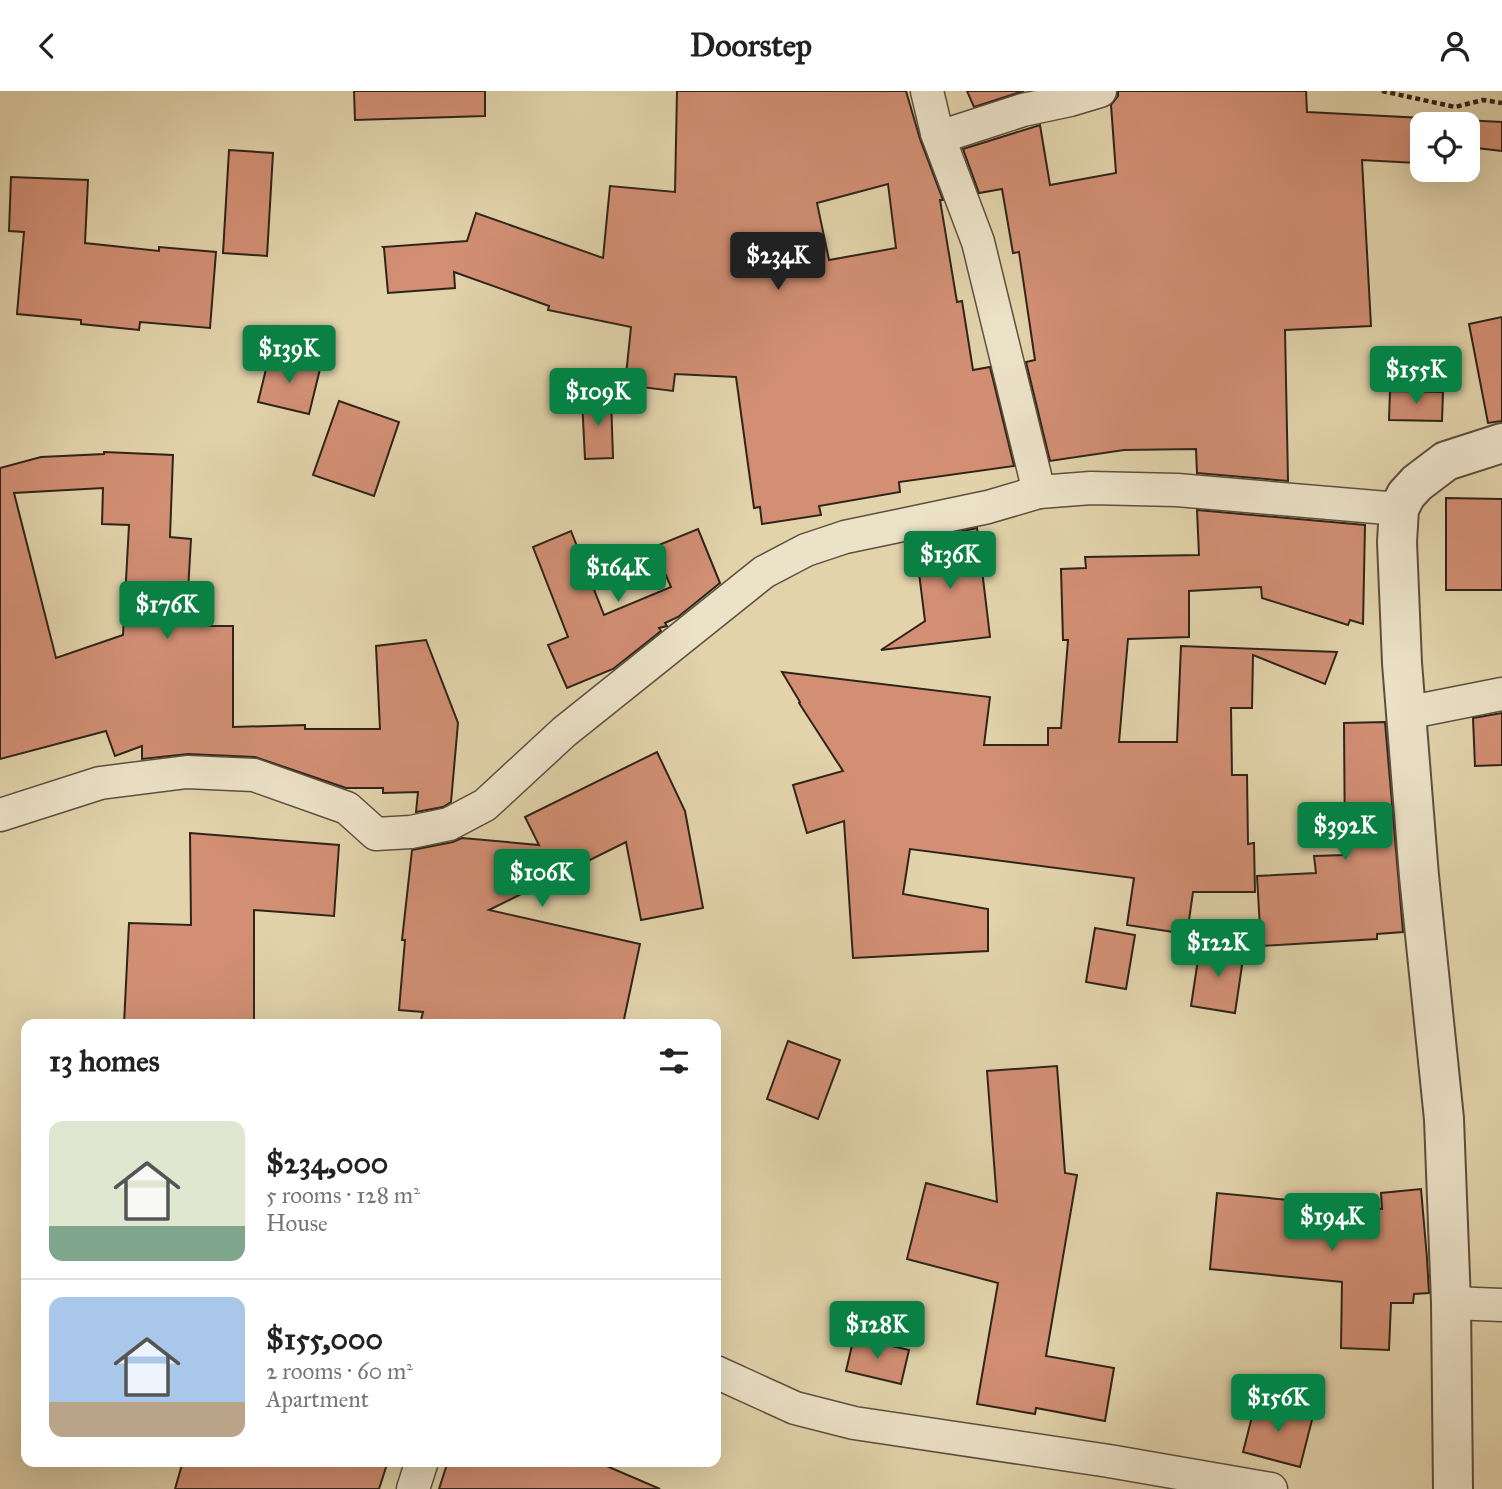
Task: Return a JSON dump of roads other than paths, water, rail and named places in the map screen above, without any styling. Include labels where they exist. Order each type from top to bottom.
[{"type":"street","points":[[927,91],[937,133],[978,242],[1038,492]]},
{"type":"street","points":[[937,133],[952,133],[1023,110],[1100,91]]},
{"type":"street","points":[[1452,1489],[1451,1303],[1444,1119],[1419,876],[1396,542],[1399,509],[1417,482],[1446,461],[1502,443]]},
{"type":"street","points":[[0,815],[100,783],[187,772],[254,775],[347,808],[376,834],[411,832],[449,824],[485,805],[564,732],[764,572],[806,550],[845,537],[988,507],[1038,492],[1091,488],[1177,490],[1399,509]]},
{"type":"street","points":[[1406,713],[1502,694]]},
{"type":"street","points":[[1451,1303],[1502,1305]]},
{"type":"street","points":[[721,1374],[795,1408],[854,1423],[1109,1461],[1270,1489]]},
{"type":"street","points":[[413,1489],[420,1467]]}]
